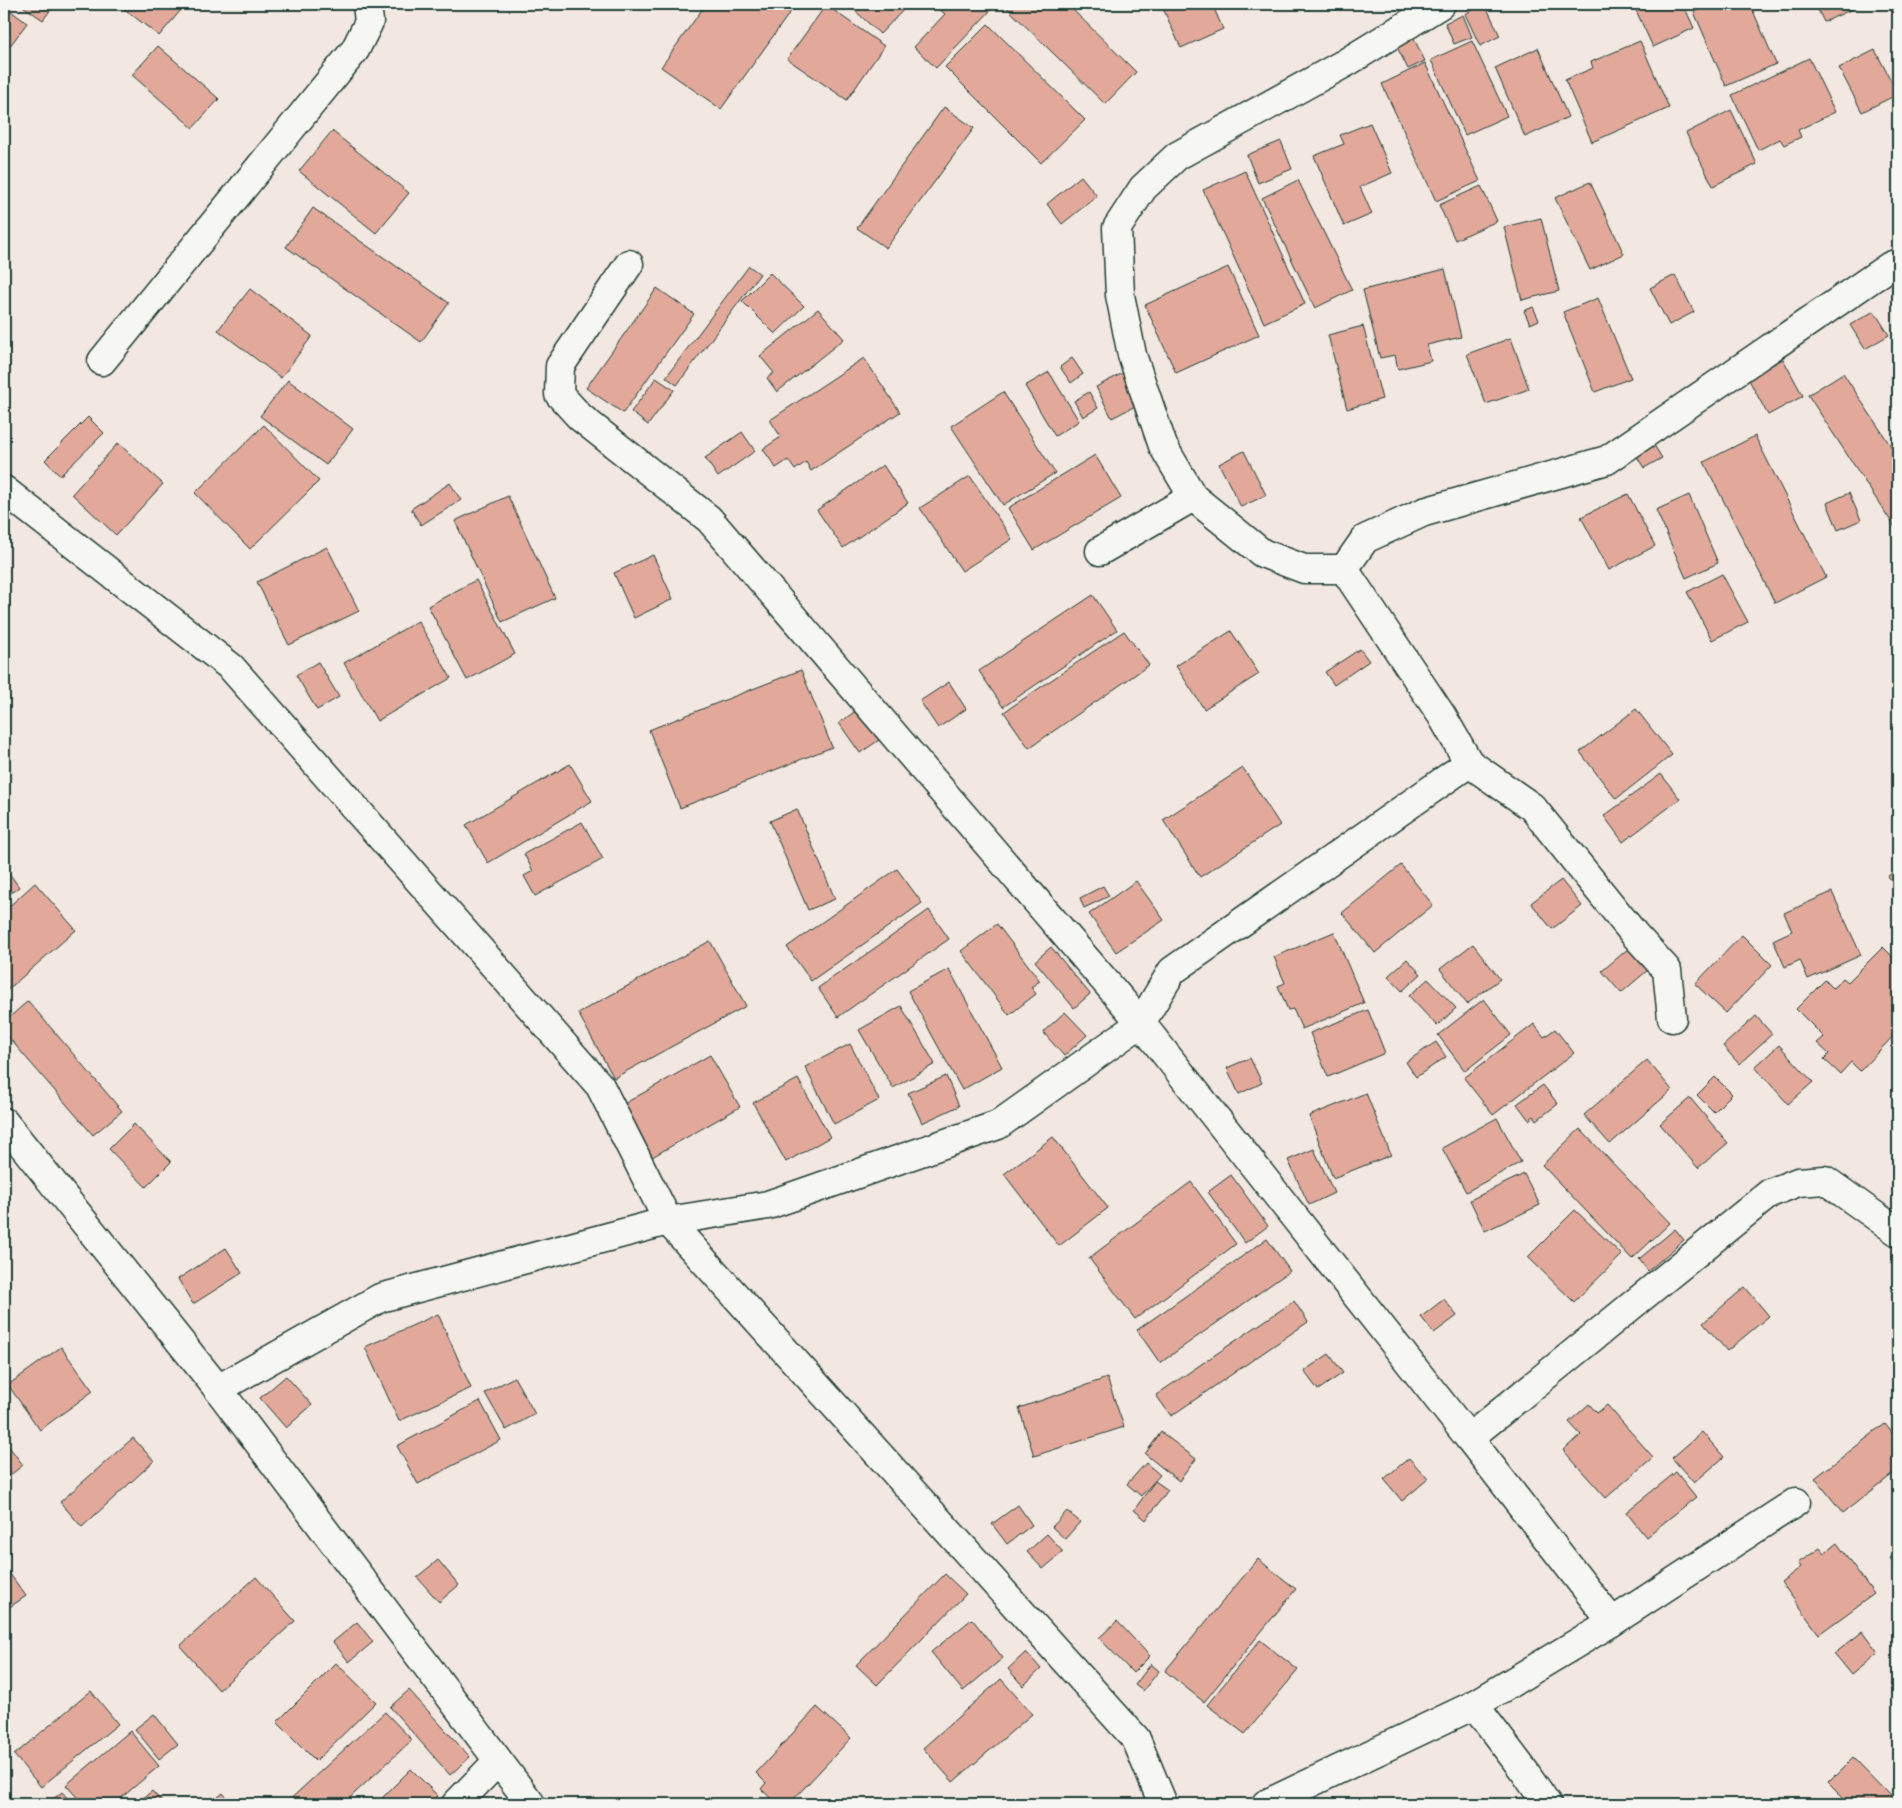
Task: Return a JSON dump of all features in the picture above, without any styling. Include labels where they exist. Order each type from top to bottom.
[{"type":"street","points":[[102,361],[355,50],[369,22],[368,4]]},
{"type":"street","points":[[1344,569],[1304,569],[1262,553],[1193,497],[1163,446],[1132,354],[1120,295],[1117,228],[1143,188],[1177,156],[1347,62],[1441,4]]},
{"type":"street","points":[[1344,569],[1365,539],[1424,512],[1607,460],[1890,266],[1898,263]]},
{"type":"street","points":[[629,264],[560,366],[559,394],[580,417],[709,519],[1141,1023],[1612,1622]]},
{"type":"street","points":[[4,490],[231,666],[600,1086],[668,1220],[1136,1739],[1163,1804]]},
{"type":"street","points":[[1100,552],[1193,497]]},
{"type":"street","points":[[1344,569],[1442,716],[1469,762],[1532,807],[1635,935],[1667,970],[1672,1018]]},
{"type":"street","points":[[218,1389],[380,1298],[668,1220],[768,1204],[998,1125],[1141,1023],[1172,971],[1469,762]]},
{"type":"street","points":[[4,1122],[218,1389],[531,1804]]},
{"type":"street","points":[[1469,1438],[1770,1193],[1798,1182],[1825,1180],[1898,1232]]},
{"type":"street","points":[[1266,1804],[1474,1705],[1612,1622],[1796,1502]]},
{"type":"street","points":[[1474,1705],[1547,1804]]},
{"type":"street","points":[[456,1804],[498,1761]]},
{"type":"building","points":[[20,4],[55,4],[43,20]]},
{"type":"building","points":[[118,4],[186,4],[159,36]]},
{"type":"building","points":[[706,4],[796,4],[721,109],[661,67]]},
{"type":"building","points":[[848,4],[909,4],[880,34]]},
{"type":"building","points":[[946,4],[986,4],[992,9],[936,68],[914,47],[945,14],[940,10]]},
{"type":"building","points":[[1003,4],[1067,4],[1136,72],[1105,104]]},
{"type":"building","points":[[1161,4],[1212,4],[1223,29],[1181,48]]},
{"type":"building","points":[[1485,4],[1500,36],[1480,46],[1465,14]]},
{"type":"building","points":[[1633,4],[1683,4],[1694,28],[1653,47]]},
{"type":"building","points":[[1713,4],[1750,4],[1776,64],[1726,86],[1694,12]]},
{"type":"building","points":[[1815,4],[1863,4],[1824,22]]},
{"type":"building","points":[[826,5],[884,46],[847,100],[787,59]]},
{"type":"building","points":[[4,6],[27,23],[4,54]]},
{"type":"building","points":[[1463,15],[1472,37],[1454,44],[1445,23]]},
{"type":"building","points":[[988,24],[1085,120],[1041,163],[945,67]]},
{"type":"building","points":[[1413,37],[1425,61],[1408,69],[1396,45]]},
{"type":"building","points":[[1472,41],[1507,116],[1465,135],[1431,60]]},
{"type":"building","points":[[1640,41],[1669,108],[1592,142],[1565,80],[1593,68],[1591,62]]},
{"type":"building","points":[[158,46],[219,99],[193,128],[132,75]]},
{"type":"building","points":[[1538,48],[1568,117],[1525,137],[1495,68]]},
{"type":"building","points":[[1875,50],[1898,94],[1862,112],[1839,68]]},
{"type":"building","points":[[1809,58],[1835,112],[1798,130],[1801,137],[1784,145],[1780,139],[1758,150],[1732,95]]},
{"type":"building","points":[[1425,63],[1480,181],[1436,201],[1382,84]]},
{"type":"building","points":[[944,107],[974,128],[886,248],[857,228]]},
{"type":"building","points":[[1731,110],[1757,164],[1713,186],[1686,133]]},
{"type":"building","points":[[1370,123],[1392,173],[1360,187],[1372,214],[1344,226],[1314,156],[1344,144],[1340,135]]},
{"type":"building","points":[[332,131],[409,193],[376,233],[299,171]]},
{"type":"building","points":[[1281,141],[1292,169],[1258,183],[1247,155]]},
{"type":"building","points":[[1245,171],[1305,304],[1264,323],[1203,190]]},
{"type":"building","points":[[1081,176],[1097,196],[1062,224],[1047,204]]},
{"type":"building","points":[[1298,180],[1352,290],[1315,308],[1262,198]]},
{"type":"building","points":[[1590,182],[1624,254],[1590,270],[1555,198]]},
{"type":"building","points":[[1481,186],[1497,221],[1455,240],[1439,205]]},
{"type":"building","points":[[313,208],[449,303],[421,342],[286,247]]},
{"type":"building","points":[[1541,218],[1559,291],[1522,300],[1504,227]]},
{"type":"building","points":[[749,266],[760,274],[677,385],[666,377]]},
{"type":"building","points":[[1228,267],[1259,335],[1176,373],[1145,305]]},
{"type":"building","points":[[1445,269],[1461,337],[1427,345],[1431,361],[1398,369],[1395,355],[1380,358],[1363,290]]},
{"type":"building","points":[[770,273],[804,306],[775,334],[742,301]]},
{"type":"building","points":[[1675,275],[1694,312],[1669,325],[1650,288]]},
{"type":"building","points":[[657,288],[694,314],[623,413],[586,388]]},
{"type":"building","points":[[250,289],[312,336],[281,378],[218,330]]},
{"type":"building","points":[[1598,298],[1631,378],[1595,392],[1563,312]]},
{"type":"building","points":[[1533,307],[1539,320],[1530,324],[1524,311]]},
{"type":"building","points":[[818,309],[844,339],[777,392],[767,378],[774,373],[760,356]]},
{"type":"building","points":[[1874,311],[1889,335],[1865,349],[1850,325]]},
{"type":"building","points":[[1363,326],[1382,399],[1347,409],[1328,335]]},
{"type":"building","points":[[1511,338],[1529,389],[1486,404],[1467,354]]},
{"type":"building","points":[[864,358],[900,412],[811,471],[806,462],[795,470],[788,460],[776,468],[763,449],[781,437],[770,420]]},
{"type":"building","points":[[1072,358],[1083,374],[1071,383],[1060,367]]},
{"type":"building","points":[[1783,359],[1803,396],[1768,415],[1748,378]]},
{"type":"building","points":[[1049,372],[1079,421],[1055,436],[1025,386]]},
{"type":"building","points":[[1123,373],[1139,404],[1112,418],[1096,387]]},
{"type":"building","points":[[1843,373],[1898,457],[1898,528],[1896,529],[1808,395]]},
{"type":"building","points":[[656,378],[674,390],[648,425],[631,412]]},
{"type":"building","points":[[288,380],[353,429],[326,465],[260,416]]},
{"type":"building","points":[[1003,392],[1055,473],[1003,505],[951,426]]},
{"type":"building","points":[[1089,392],[1098,408],[1083,417],[1074,401]]},
{"type":"building","points":[[88,417],[104,433],[60,476],[45,460]]},
{"type":"building","points":[[264,425],[319,481],[250,549],[195,493]]},
{"type":"building","points":[[742,432],[755,451],[718,477],[705,458]]},
{"type":"building","points":[[1755,436],[1826,577],[1775,603],[1704,462]]},
{"type":"building","points":[[118,443],[163,484],[116,535],[72,494]]},
{"type":"building","points":[[1654,445],[1662,458],[1644,468],[1636,455]]},
{"type":"building","points":[[1244,451],[1266,495],[1241,507],[1219,464]]},
{"type":"building","points":[[1095,455],[1121,498],[1034,550],[1008,508]]},
{"type":"building","points":[[883,465],[908,503],[843,548],[817,510]]},
{"type":"building","points":[[970,476],[1012,539],[962,571],[920,508]]},
{"type":"building","points":[[450,483],[461,500],[421,525],[411,509]]},
{"type":"building","points":[[1849,493],[1861,520],[1838,530],[1827,503]]},
{"type":"building","points":[[1628,494],[1655,546],[1609,570],[1581,517]]},
{"type":"building","points":[[1689,495],[1718,563],[1686,578],[1656,510]]},
{"type":"building","points":[[508,496],[555,598],[502,622],[455,521]]},
{"type":"building","points":[[327,547],[359,611],[289,645],[257,582]]},
{"type":"building","points":[[653,555],[673,599],[634,618],[614,573]]},
{"type":"building","points":[[1722,574],[1748,622],[1712,640],[1687,592]]},
{"type":"building","points":[[476,580],[515,654],[467,680],[428,606]]},
{"type":"building","points":[[1093,595],[1117,630],[1003,707],[979,671]]},
{"type":"building","points":[[418,621],[451,678],[377,721],[344,663]]},
{"type":"building","points":[[1124,631],[1149,665],[1029,748],[1004,712]]},
{"type":"building","points":[[1231,631],[1259,674],[1204,709],[1176,666]]},
{"type":"building","points":[[1360,649],[1369,661],[1334,685],[1325,672]]},
{"type":"building","points":[[318,662],[339,697],[317,710],[296,675]]},
{"type":"building","points":[[801,670],[832,747],[680,808],[649,730]]},
{"type":"building","points":[[949,682],[966,709],[938,728],[920,701]]},
{"type":"building","points":[[1636,709],[1672,755],[1616,799],[1580,752]]},
{"type":"building","points":[[857,710],[879,740],[860,753],[839,723]]},
{"type":"building","points":[[570,764],[592,801],[488,863],[466,825]]},
{"type":"building","points":[[1243,768],[1280,825],[1200,877],[1163,820]]},
{"type":"building","points":[[1661,774],[1680,799],[1623,842],[1604,816]]},
{"type":"building","points":[[797,809],[835,899],[808,910],[770,821]]},
{"type":"building","points":[[582,822],[603,859],[535,896],[524,876],[533,871],[524,854]]},
{"type":"building","points":[[1401,865],[1433,905],[1375,953],[1342,913]]},
{"type":"building","points":[[4,866],[19,887],[4,898]]},
{"type":"building","points":[[897,869],[922,903],[811,981],[787,947]]},
{"type":"building","points":[[1898,869],[1898,890],[1888,876]]},
{"type":"building","points":[[1561,880],[1582,906],[1552,929],[1531,903]]},
{"type":"building","points":[[1136,881],[1164,920],[1116,952],[1089,914]]},
{"type":"building","points":[[35,883],[76,930],[4,993],[4,911]]},
{"type":"building","points":[[1103,886],[1109,896],[1084,908],[1080,898]]},
{"type":"building","points":[[1832,892],[1861,955],[1808,979],[1800,960],[1785,967],[1773,940],[1792,931],[1784,913]]},
{"type":"building","points":[[929,910],[949,939],[838,1017],[818,988]]},
{"type":"building","points":[[997,924],[1040,981],[1031,987],[1036,994],[1009,1015],[961,951]]},
{"type":"building","points":[[1334,932],[1364,1003],[1302,1029],[1293,1009],[1288,1010],[1278,986],[1285,983],[1274,957]]},
{"type":"building","points":[[1742,935],[1772,965],[1726,1013],[1695,984]]},
{"type":"building","points":[[710,941],[746,1006],[614,1078],[578,1013]]},
{"type":"building","points":[[1473,944],[1500,979],[1467,1004],[1440,969]]},
{"type":"building","points":[[1051,947],[1090,994],[1074,1008],[1035,961]]},
{"type":"building","points":[[1883,947],[1898,962],[1898,1031],[1860,1071],[1851,1062],[1840,1074],[1824,1059],[1829,1054],[1817,1043],[1824,1037],[1796,1009],[1825,980],[1833,988],[1843,978],[1848,982]]},
{"type":"building","points":[[1629,948],[1648,970],[1621,993],[1602,971]]},
{"type":"building","points":[[1407,959],[1421,974],[1402,991],[1388,976]]},
{"type":"building","points":[[949,969],[1002,1067],[962,1090],[908,991]]},
{"type":"building","points":[[1428,979],[1456,1008],[1437,1026],[1409,996]]},
{"type":"building","points":[[1484,999],[1511,1035],[1465,1071],[1438,1035]]},
{"type":"building","points":[[28,1001],[122,1111],[93,1135],[4,1032],[4,1022]]},
{"type":"building","points":[[901,1006],[935,1064],[893,1088],[859,1030]]},
{"type":"building","points":[[1368,1010],[1385,1053],[1328,1077],[1310,1033]]},
{"type":"building","points":[[1065,1012],[1087,1035],[1064,1056],[1043,1032]]},
{"type":"building","points":[[1756,1016],[1772,1034],[1739,1064],[1723,1046]]},
{"type":"building","points":[[1534,1024],[1544,1037],[1555,1029],[1574,1053],[1493,1115],[1464,1078]]},
{"type":"building","points":[[1436,1042],[1446,1057],[1416,1077],[1406,1062]]},
{"type":"building","points":[[850,1044],[879,1100],[834,1124],[805,1067]]},
{"type":"building","points":[[1779,1045],[1813,1082],[1788,1104],[1755,1067]]},
{"type":"building","points":[[710,1055],[740,1107],[645,1161],[615,1109]]},
{"type":"building","points":[[1250,1058],[1262,1083],[1239,1094],[1227,1068]]},
{"type":"building","points":[[1647,1060],[1672,1090],[1610,1144],[1584,1115]]},
{"type":"building","points":[[946,1076],[959,1106],[922,1123],[908,1093]]},
{"type":"building","points":[[1715,1077],[1732,1094],[1714,1112],[1697,1095]]},
{"type":"building","points":[[798,1079],[830,1137],[786,1162],[753,1103]]},
{"type":"building","points":[[1543,1085],[1558,1104],[1537,1120],[1534,1116],[1529,1120],[1517,1104]]},
{"type":"building","points":[[1366,1093],[1391,1155],[1333,1178],[1309,1116]]},
{"type":"building","points":[[1690,1098],[1728,1143],[1698,1168],[1660,1124]]},
{"type":"building","points":[[1497,1118],[1521,1162],[1466,1192],[1442,1148]]},
{"type":"building","points":[[134,1124],[171,1162],[146,1187],[109,1149]]},
{"type":"building","points":[[1580,1129],[1670,1223],[1632,1259],[1542,1165]]},
{"type":"building","points":[[1053,1137],[1108,1208],[1059,1246],[1004,1174]]},
{"type":"building","points":[[1314,1149],[1334,1193],[1309,1205],[1288,1160]]},
{"type":"building","points":[[1524,1174],[1540,1205],[1485,1231],[1470,1200]]},
{"type":"building","points":[[1231,1175],[1268,1226],[1245,1243],[1208,1192]]},
{"type":"building","points":[[1191,1182],[1236,1244],[1135,1319],[1089,1258]]},
{"type":"building","points":[[1575,1210],[1622,1255],[1574,1302],[1528,1257]]},
{"type":"building","points":[[1675,1229],[1684,1240],[1648,1271],[1639,1259]]},
{"type":"building","points":[[1267,1239],[1290,1271],[1160,1363],[1137,1330]]},
{"type":"building","points":[[226,1248],[242,1273],[193,1304],[178,1279]]},
{"type":"building","points":[[1745,1287],[1769,1316],[1727,1351],[1703,1323]]},
{"type":"building","points":[[1444,1299],[1457,1316],[1434,1333],[1421,1317]]},
{"type":"building","points":[[1294,1301],[1308,1322],[1171,1416],[1156,1395]]},
{"type":"building","points":[[438,1314],[471,1388],[399,1421],[365,1347]]},
{"type":"building","points":[[61,1347],[93,1391],[40,1430],[8,1385]]},
{"type":"building","points":[[1329,1354],[1343,1373],[1318,1390],[1304,1371]]},
{"type":"building","points":[[286,1376],[312,1405],[286,1428],[260,1398]]},
{"type":"building","points":[[514,1377],[535,1414],[506,1430],[485,1393]]},
{"type":"building","points":[[1107,1378],[1124,1427],[1034,1456],[1019,1408]]},
{"type":"building","points":[[480,1401],[501,1440],[418,1484],[397,1446]]},
{"type":"building","points":[[1589,1404],[1597,1413],[1607,1405],[1653,1457],[1606,1498],[1563,1450],[1581,1435],[1569,1422]]},
{"type":"building","points":[[1885,1424],[1898,1440],[1898,1470],[1843,1513],[1815,1478]]},
{"type":"building","points":[[1161,1432],[1196,1459],[1179,1481],[1145,1454]]},
{"type":"building","points":[[1702,1432],[1724,1457],[1694,1483],[1672,1458]]},
{"type":"building","points":[[133,1438],[154,1461],[82,1527],[60,1502]]},
{"type":"building","points":[[4,1440],[23,1465],[4,1480]]},
{"type":"building","points":[[1409,1458],[1428,1479],[1402,1501],[1384,1479]]},
{"type":"building","points":[[1146,1463],[1160,1475],[1141,1496],[1127,1484]]},
{"type":"building","points":[[1676,1472],[1696,1497],[1646,1537],[1626,1512]]},
{"type":"building","points":[[1155,1481],[1168,1490],[1146,1520],[1134,1510]]},
{"type":"building","points":[[1018,1505],[1032,1525],[1007,1544],[992,1524]]},
{"type":"building","points":[[1067,1511],[1080,1522],[1065,1539],[1052,1527]]},
{"type":"building","points":[[1047,1534],[1063,1552],[1043,1569],[1027,1552]]},
{"type":"building","points":[[1837,1543],[1874,1594],[1819,1634],[1781,1582],[1801,1567],[1798,1563],[1820,1548],[1824,1553]]},
{"type":"building","points":[[1898,1552],[1898,1569],[1890,1558]]},
{"type":"building","points":[[1258,1559],[1296,1589],[1204,1702],[1165,1671]]},
{"type":"building","points":[[438,1560],[459,1585],[439,1602],[417,1577]]},
{"type":"building","points":[[4,1566],[26,1596],[4,1611]]},
{"type":"building","points":[[945,1574],[966,1594],[877,1685],[856,1665]]},
{"type":"building","points":[[256,1577],[295,1621],[219,1690],[180,1646]]},
{"type":"building","points":[[972,1619],[1003,1658],[963,1691],[931,1652]]},
{"type":"building","points":[[1117,1621],[1150,1656],[1133,1673],[1099,1638]]},
{"type":"building","points":[[357,1622],[373,1642],[349,1662],[333,1642]]},
{"type":"building","points":[[1862,1632],[1878,1653],[1851,1675],[1834,1654]]},
{"type":"building","points":[[1260,1640],[1298,1670],[1245,1734],[1207,1705]]},
{"type":"building","points":[[1026,1652],[1041,1669],[1023,1686],[1008,1669]]},
{"type":"building","points":[[336,1663],[376,1702],[316,1761],[277,1722]]},
{"type":"building","points":[[1151,1664],[1159,1671],[1143,1691],[1135,1685]]},
{"type":"building","points":[[1001,1679],[1032,1714],[953,1782],[923,1748]]},
{"type":"building","points":[[409,1690],[470,1757],[450,1775],[390,1707]]},
{"type":"building","points":[[91,1691],[118,1724],[41,1787],[14,1755]]},
{"type":"building","points":[[817,1707],[851,1738],[789,1804],[777,1804],[761,1789],[766,1783],[756,1773]]},
{"type":"building","points":[[385,1712],[412,1740],[343,1804],[285,1804]]},
{"type":"building","points":[[154,1714],[178,1744],[159,1759],[135,1729]]},
{"type":"building","points":[[130,1731],[159,1766],[114,1804],[83,1804],[66,1785]]},
{"type":"building","points":[[1853,1758],[1898,1804],[1849,1804],[1828,1783]]},
{"type":"building","points":[[411,1769],[438,1796],[429,1804],[376,1804]]},
{"type":"building","points":[[152,1791],[164,1804],[136,1804]]},
{"type":"building","points":[[62,1792],[73,1804],[47,1804]]},
{"type":"building","points":[[223,1793],[232,1804],[210,1804]]}]
